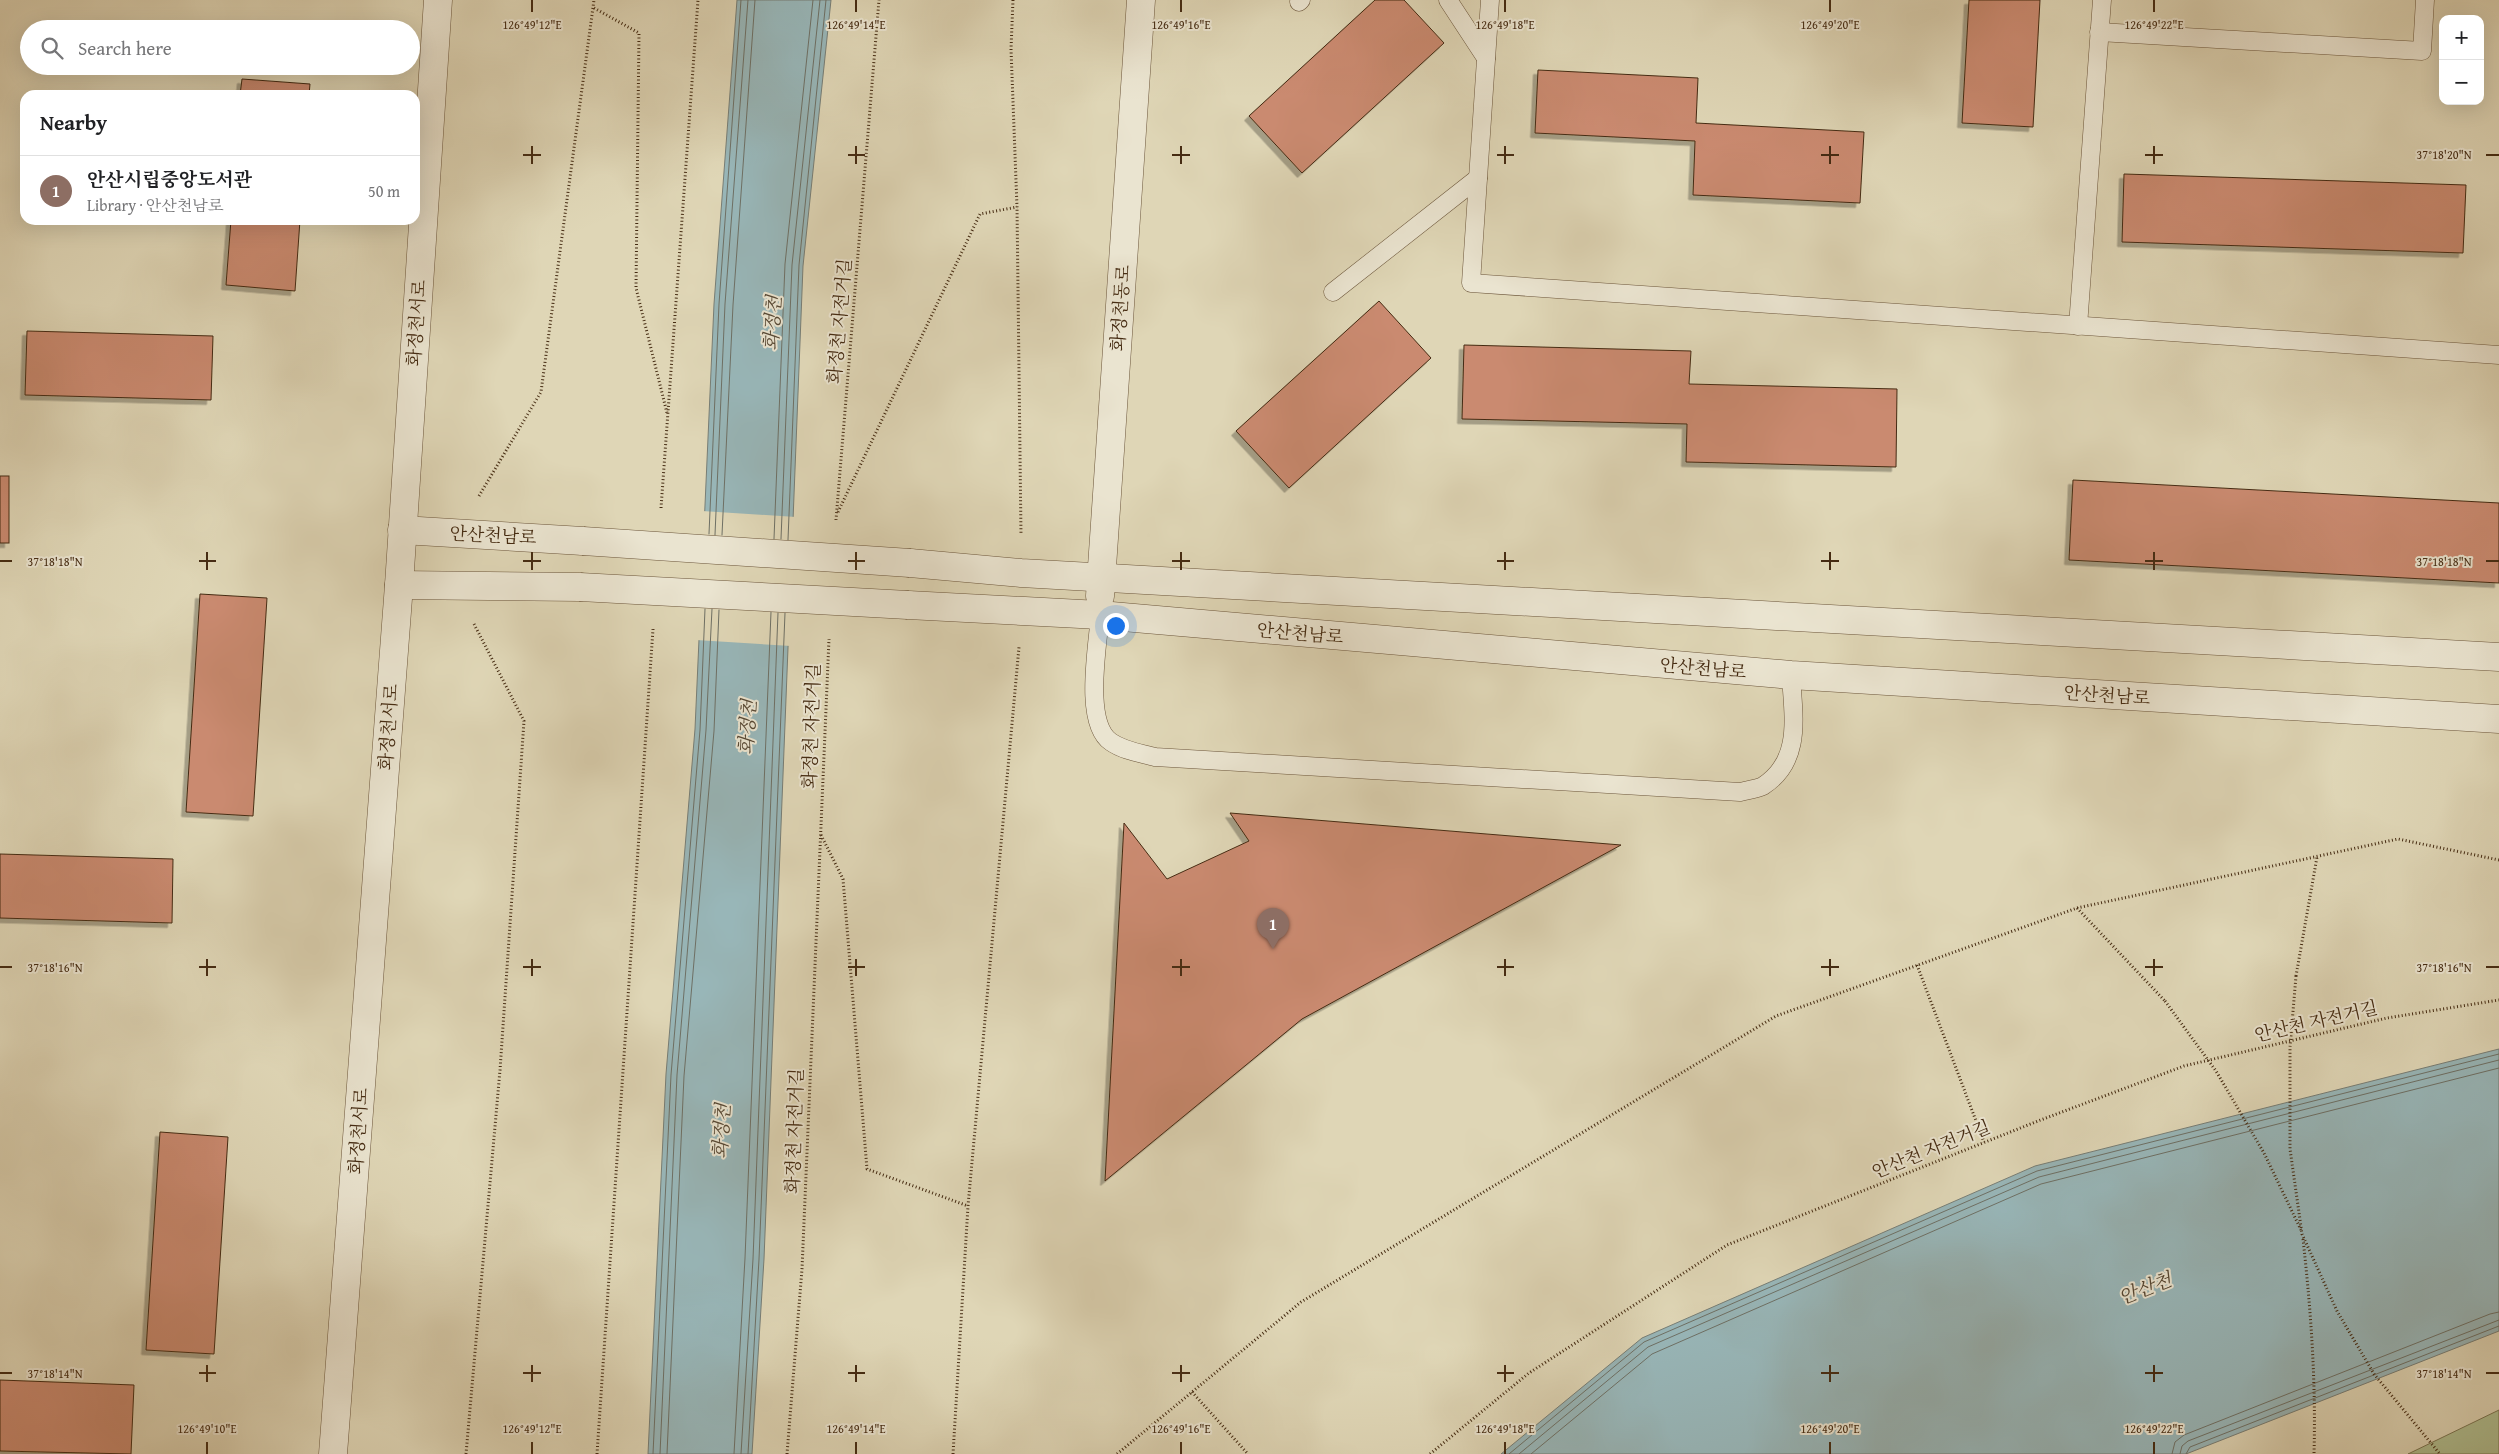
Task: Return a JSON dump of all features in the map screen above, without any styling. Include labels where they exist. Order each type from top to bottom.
[{"type":"street","name":"화정천서로","points":[[333,1454],[399,584],[438,0]]},
{"type":"street","name":"화정천동로","points":[[1100,615],[1101,577],[1141,0]]},
{"type":"street","name":"안산천남로","points":[[402,530],[910,563],[1021,573]]},
{"type":"street","points":[[1021,573],[2499,658]]},
{"type":"street","points":[[399,584],[454,585]]},
{"type":"street","name":"안산천남로","points":[[454,585],[580,588],[1100,615],[1791,675],[2499,719]]},
{"type":"lane","points":[[1448,0],[1486,58]]},
{"type":"lane","points":[[1490,0],[1471,283],[2499,355]]},
{"type":"lane","points":[[2078,326],[2102,0]]},
{"type":"lane","points":[[2100,32],[2422,51],[2426,0]]},
{"type":"lane","points":[[1333,292],[1478,178]]},
{"type":"lane","points":[[1100,615],[1094,699],[1097,722],[1109,741],[1128,750],[1154,757],[1740,792],[1762,786],[1777,773],[1790,754],[1794,734],[1791,675]]},
{"type":"path","points":[[458,533],[541,392],[594,0]]},
{"type":"path","points":[[661,511],[698,0]]},
{"type":"path","name":"화정천 자전거길","points":[[836,524],[879,0]]},
{"type":"path","points":[[1013,0],[1011,49],[1017,206],[1021,573]]},
{"type":"path","points":[[594,8],[639,33],[636,288],[667,416]]},
{"type":"path","points":[[837,514],[980,214],[1017,206]]},
{"type":"path","points":[[454,585],[524,721],[499,1080],[466,1454]]},
{"type":"path","points":[[954,1454],[968,1206],[1022,612]]},
{"type":"path","points":[[597,1454],[654,620]]},
{"type":"path","name":"화정천 자전거길","points":[[787,1454],[802,1269],[829,637]]},
{"type":"path","points":[[820,835],[843,879],[867,1169],[968,1206]]},
{"type":"path","points":[[1117,1454],[1301,1302],[1776,1016],[2077,908],[2317,856],[2398,839],[2499,860]]},
{"type":"path","points":[[2314,1454],[2315,1411],[2312,1322],[2290,1149],[2290,1047],[2296,976],[2317,856]]},
{"type":"path","points":[[2077,908],[2166,1001],[2226,1087],[2264,1153],[2337,1311],[2374,1374],[2440,1454]]},
{"type":"path","points":[[1917,965],[1984,1142]]},
{"type":"path","name":"안산천 자전거길","points":[[1430,1454],[1529,1373],[1727,1246],[1984,1142],[2184,1066],[2387,1018],[2499,1000]]},
{"type":"path","points":[[1192,1392],[1248,1454]]},
{"type":"green space","points":[[2499,1410],[2499,1454],[2408,1454]]},
{"type":"water","name":"화정천","points":[[737,0],[831,0],[803,266],[764,1259],[752,1454],[648,1454],[666,1074],[695,729],[714,304]]},
{"type":"water","name":"안산천","points":[[2499,1049],[2499,1331],[2186,1454],[1501,1454],[1642,1338],[2035,1166]]},
{"type":"pier","points":[[702,511],[796,517],[791,646],[696,640]]},
{"type":"building","points":[[1375,0],[1404,0],[1444,43],[1302,173],[1249,116]]},
{"type":"building","points":[[1969,0],[2040,0],[2033,127],[1962,123]]},
{"type":"building","points":[[1538,70],[1698,78],[1696,123],[1864,132],[1860,203],[1693,195],[1695,141],[1535,133]]},
{"type":"building","points":[[242,79],[310,84],[309,90],[241,90]]},
{"type":"building","points":[[2124,174],[2466,185],[2463,253],[2122,242]]},
{"type":"building","points":[[231,225],[300,225],[295,291],[226,285]]},
{"type":"building","points":[[1379,301],[1431,358],[1289,488],[1236,431]]},
{"type":"building","points":[[27,331],[213,336],[211,400],[25,395]]},
{"type":"building","points":[[1464,345],[1691,351],[1689,384],[1897,389],[1896,467],[1686,462],[1687,424],[1462,419]]},
{"type":"building","points":[[0,476],[9,476],[9,543],[0,543]]},
{"type":"building","points":[[2073,480],[2499,503],[2499,583],[2069,560]]},
{"type":"building","points":[[200,594],[267,598],[253,816],[186,812]]},
{"type":"building","points":[[1230,813],[1621,845],[1302,1019],[1105,1181],[1124,823],[1167,879],[1249,841]]},
{"type":"building","points":[[0,854],[173,859],[172,923],[0,918]]},
{"type":"building","points":[[160,1132],[228,1137],[214,1354],[146,1350]]},
{"type":"building","points":[[0,1380],[134,1385],[131,1454],[0,1451]]},
{"type":"place","name":"안산시립중앙도서관","points":[[1273,949]]}]
